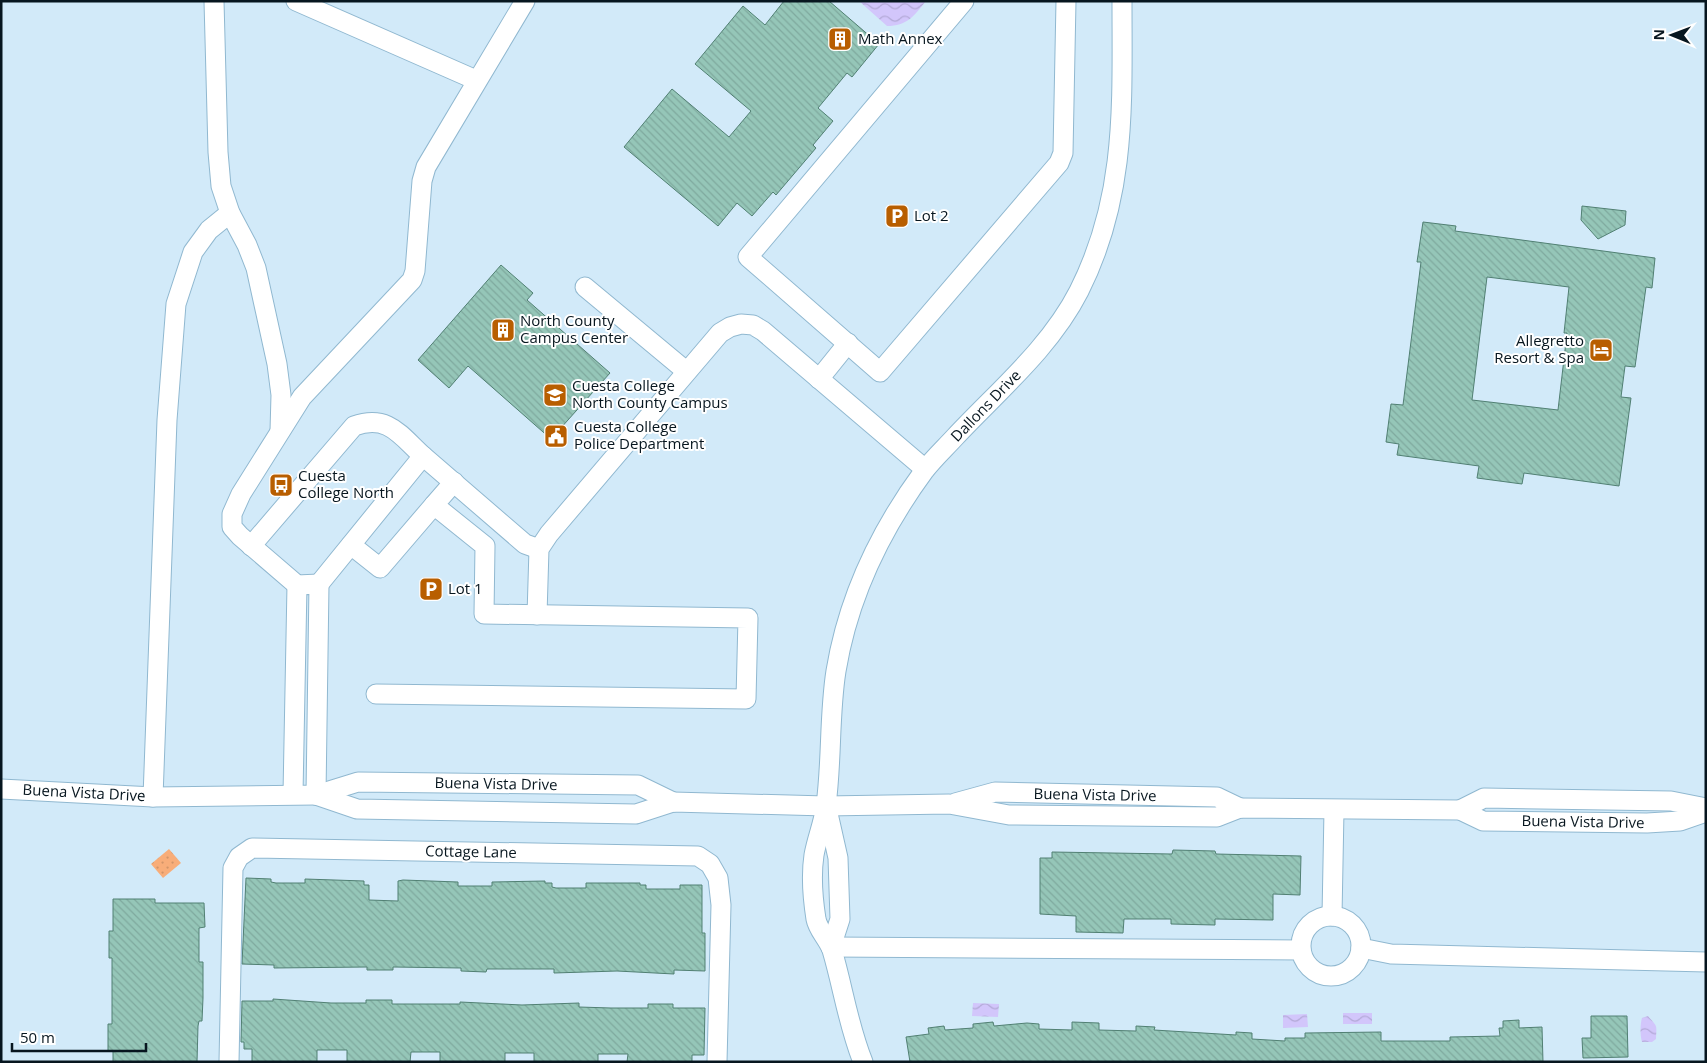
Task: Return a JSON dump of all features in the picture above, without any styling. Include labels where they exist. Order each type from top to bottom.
[{"type":"street","points":[[214,1],[218,152],[221,186],[230,213],[247,245],[256,268],[281,395],[280,431]]},
{"type":"street","points":[[296,1],[476,80]]},
{"type":"street","points":[[318,584],[297,585],[232,527],[232,514],[240,494],[302,398],[412,280],[415,271],[422,181],[426,167],[476,80],[525,1]]},
{"type":"street","points":[[964,1],[748,257],[880,372],[1058,163],[1063,154],[1066,1]]},
{"type":"street","name":"Dallons Drive","points":[[863,1062],[844,1004],[831,947],[816,923],[814,889],[813,858],[826,806],[836,674],[846,625],[862,577],[892,519],[925,469],[1026,365],[1078,292],[1111,206],[1117,172],[1122,127],[1122,1]]},
{"type":"street","points":[[153,797],[167,420],[176,304],[193,252],[208,230],[230,213]]},
{"type":"street","points":[[585,287],[686,371]]},
{"type":"street","points":[[537,615],[539,549],[549,534],[686,371],[720,333],[730,326],[740,324],[753,326],[763,331],[925,469]]},
{"type":"street","points":[[819,380],[848,343]]},
{"type":"street","points":[[252,546],[354,426],[367,421],[378,421],[390,427],[525,544],[539,549]]},
{"type":"street","points":[[316,795],[318,584],[423,456]]},
{"type":"street","points":[[350,545],[380,568],[454,482]]},
{"type":"street","points":[[376,694],[746,699],[748,618],[484,614],[485,546],[434,505]]},
{"type":"street","points":[[293,794],[297,585]]},
{"type":"street","name":"Buena Vista Drive","points":[[316,795],[358,782],[638,785],[673,802]]},
{"type":"street","name":"Buena Vista Drive","points":[[1,789],[153,797],[293,794],[316,795],[358,809],[606,814],[636,814],[673,802],[826,806],[949,804],[1009,814],[1218,817],[1240,808],[1460,810],[1484,798],[1671,802],[1706,810]]},
{"type":"street","points":[[1332,916],[1334,810]]},
{"type":"street","name":"Cottage Lane","points":[[229,1062],[232,868],[239,857],[252,848],[698,856],[710,864],[718,878],[721,905],[717,1062]]},
{"type":"street","points":[[1332,916],[1346,919],[1354,925],[1359,933],[1361,948],[1356,963],[1349,971],[1340,975],[1329,976],[1310,968],[1301,950],[1304,931],[1310,924],[1318,918],[1332,916]]},
{"type":"street","points":[[831,947],[1301,950]]},
{"type":"street","points":[[1361,948],[1391,954],[1706,962]]},
{"type":"shaded area","points":[[169,849],[181,863],[163,878],[151,864]]},
{"type":"water","points":[[859,1],[926,1],[910,19],[894,26],[887,26]]},
{"type":"water","points":[[973,1003],[999,1004],[998,1017],[972,1016]]},
{"type":"water","points":[[1343,1013],[1372,1013],[1372,1024],[1343,1024]]},
{"type":"water","points":[[1307,1014],[1308,1027],[1283,1028],[1283,1015]]},
{"type":"water","points":[[1648,1016],[1656,1026],[1656,1039],[1652,1042],[1642,1042],[1641,1021],[1642,1018]]},
{"type":"building","points":[[784,1],[829,1],[879,44],[852,77],[847,73],[818,108],[833,121],[813,145],[816,148],[776,195],[773,192],[752,216],[737,203],[718,226],[624,147],[672,89],[729,137],[751,111],[695,64],[743,6],[765,25]]},
{"type":"building","points":[[1582,206],[1626,211],[1625,225],[1598,239],[1581,220]]},
{"type":"building","name":"Allegretto Resort & Spa","points":[[1423,222],[1456,226],[1455,231],[1655,258],[1652,288],[1646,287],[1635,367],[1625,366],[1621,397],[1631,398],[1619,486],[1524,473],[1522,484],[1477,478],[1479,466],[1397,455],[1399,444],[1386,442],[1391,404],[1403,405],[1421,262],[1417,262]],"holes":[[[1487,277],[1569,287],[1564,333],[1567,333],[1558,410],[1472,400]]]},
{"type":"building","name":"North County Campus Center","points":[[501,265],[533,293],[527,300],[610,373],[551,439],[468,366],[449,388],[418,360]]},
{"type":"building","points":[[1173,850],[1215,851],[1216,854],[1301,856],[1300,895],[1273,894],[1273,920],[1215,919],[1215,925],[1171,924],[1171,919],[1124,919],[1123,933],[1076,932],[1076,916],[1040,914],[1040,858],[1052,858],[1052,852],[1172,854]]},
{"type":"building","points":[[246,878],[271,879],[271,882],[276,883],[305,883],[305,879],[364,881],[364,885],[369,885],[369,900],[398,901],[398,881],[403,880],[458,882],[458,886],[492,886],[492,882],[545,881],[545,883],[552,883],[552,887],[556,888],[586,888],[586,883],[640,883],[640,885],[646,885],[646,889],[680,889],[680,885],[702,885],[702,933],[705,933],[705,971],[674,970],[674,974],[617,971],[554,973],[554,969],[487,969],[486,972],[461,971],[461,968],[393,967],[393,970],[367,970],[367,967],[274,968],[274,965],[242,964]]},
{"type":"building","points":[[113,899],[155,899],[155,903],[204,903],[205,927],[199,928],[199,962],[203,962],[203,998],[202,1021],[199,1021],[198,1026],[197,1062],[113,1062],[113,1051],[108,1051],[108,1024],[112,1024],[112,958],[109,958],[109,931],[113,931]]},
{"type":"building","points":[[273,999],[331,1003],[366,1003],[366,1000],[392,1000],[392,1004],[460,1004],[460,1002],[522,1005],[579,1003],[579,1007],[611,1008],[648,1008],[648,1004],[673,1004],[673,1008],[705,1008],[704,1055],[692,1055],[692,1062],[627,1062],[628,1054],[598,1054],[598,1062],[534,1062],[534,1053],[505,1053],[505,1062],[440,1062],[440,1052],[411,1052],[410,1062],[347,1062],[347,1050],[317,1050],[317,1062],[252,1062],[252,1049],[244,1049],[244,1042],[241,1042],[242,1001],[273,1001]]},
{"type":"building","points":[[1591,1016],[1627,1016],[1628,1057],[1583,1058],[1582,1038],[1591,1038]]},
{"type":"building","points":[[1519,1020],[1519,1028],[1542,1027],[1543,1062],[910,1062],[906,1037],[929,1034],[928,1028],[944,1026],[945,1030],[973,1028],[973,1024],[993,1022],[994,1026],[1027,1023],[1039,1024],[1039,1029],[1072,1030],[1072,1022],[1099,1023],[1099,1030],[1136,1031],[1136,1026],[1155,1027],[1154,1030],[1236,1035],[1236,1032],[1252,1033],[1252,1039],[1285,1041],[1285,1038],[1305,1038],[1305,1033],[1381,1032],[1381,1041],[1450,1041],[1450,1037],[1500,1036],[1499,1028],[1503,1028],[1503,1021]]},
{"type":"place","name":"Math Annex","points":[[840,39]]},
{"type":"place","name":"Lot 2","points":[[897,216]]},
{"type":"place","name":"North County Campus Center","points":[[503,330]]},
{"type":"place","name":"Allegretto Resort & Spa","points":[[1601,350]]},
{"type":"place","name":"Cuesta College North County Campus","points":[[555,395]]},
{"type":"place","name":"Cuesta College Police Department","points":[[556,436]]},
{"type":"place","name":"Cuesta College North","points":[[281,485]]},
{"type":"place","name":"Lot 1","points":[[431,589]]}]
